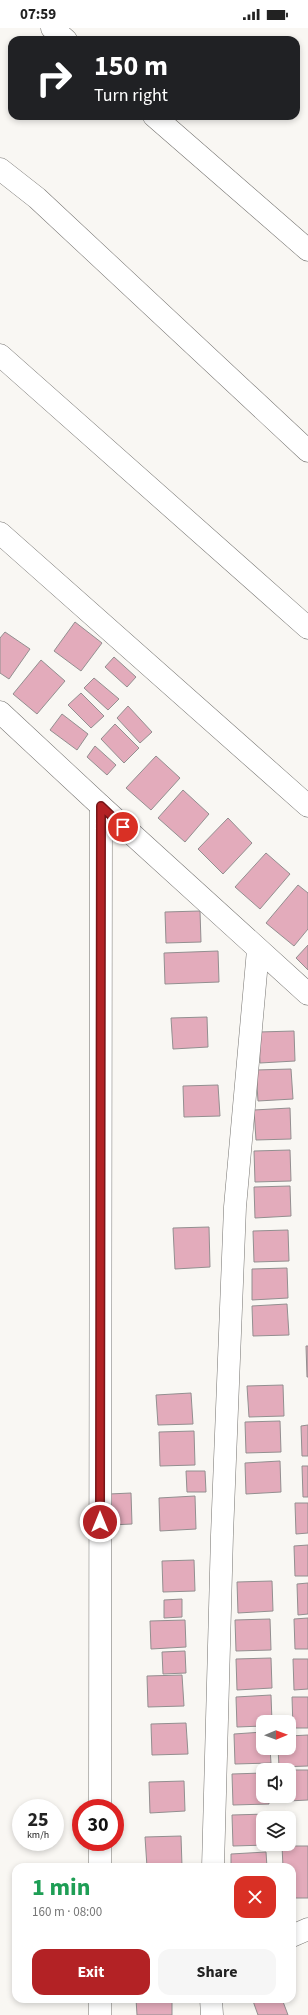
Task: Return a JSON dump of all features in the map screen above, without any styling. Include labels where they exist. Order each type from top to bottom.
[{"type":"street","points":[[52,28],[61,36]]},
{"type":"street","points":[[159,120],[308,250]]},
{"type":"street","points":[[0,169],[37,198],[308,451]]},
{"type":"street","points":[[0,355],[308,628]]},
{"type":"street","points":[[0,533],[308,806]]},
{"type":"street","points":[[0,712],[258,950],[308,994]]},
{"type":"street","points":[[100,1799],[101,806]]},
{"type":"street","points":[[213,1863],[222,1543],[235,1207],[258,950]]},
{"type":"street","points":[[100,1851],[100,1863]]},
{"type":"street","points":[[296,1934],[308,1929]]},
{"type":"street","points":[[100,2003],[100,2015]]},
{"type":"street","points":[[211,2003],[212,2015]]},
{"type":"building","points":[[75,622],[102,643],[81,671],[54,651]]},
{"type":"building","points":[[5,632],[30,649],[9,679],[0,673],[0,638]]},
{"type":"building","points":[[114,657],[136,677],[127,687],[105,667]]},
{"type":"building","points":[[41,660],[65,681],[37,714],[13,694]]},
{"type":"building","points":[[94,678],[119,699],[108,710],[84,688]]},
{"type":"building","points":[[81,693],[104,716],[91,728],[68,705]]},
{"type":"building","points":[[128,706],[152,732],[140,743],[117,718]]},
{"type":"building","points":[[62,714],[88,734],[77,750],[50,730]]},
{"type":"building","points":[[115,724],[139,748],[124,763],[101,739]]},
{"type":"building","points":[[95,746],[116,765],[107,775],[87,757]]},
{"type":"building","points":[[156,756],[180,778],[151,810],[126,788]]},
{"type":"building","points":[[183,790],[209,814],[185,842],[158,818]]},
{"type":"building","points":[[228,818],[252,843],[223,874],[198,849]]},
{"type":"building","points":[[266,853],[290,874],[260,909],[235,887]]},
{"type":"building","points":[[298,885],[308,893],[308,929],[294,946],[266,923]]},
{"type":"building","points":[[200,911],[201,942],[166,943],[165,912]]},
{"type":"building","points":[[308,945],[308,970],[296,958]]},
{"type":"building","points":[[218,951],[219,982],[165,984],[164,953]]},
{"type":"building","points":[[207,1017],[208,1047],[173,1049],[171,1018]]},
{"type":"building","points":[[294,1031],[295,1061],[260,1063],[259,1032]]},
{"type":"building","points":[[291,1069],[293,1099],[258,1101],[256,1070]]},
{"type":"building","points":[[218,1085],[220,1116],[184,1117],[183,1086]]},
{"type":"building","points":[[290,1108],[291,1139],[256,1140],[254,1110]]},
{"type":"building","points":[[290,1150],[291,1181],[255,1182],[254,1151]]},
{"type":"building","points":[[290,1186],[291,1216],[255,1218],[254,1187]]},
{"type":"building","points":[[209,1227],[210,1267],[175,1269],[173,1228]]},
{"type":"building","points":[[288,1230],[289,1261],[254,1262],[253,1231]]},
{"type":"building","points":[[287,1268],[288,1298],[252,1300],[252,1269]]},
{"type":"building","points":[[287,1304],[289,1335],[253,1336],[252,1306]]},
{"type":"building","points":[[306,1346],[308,1346],[308,1377],[307,1377]]},
{"type":"building","points":[[283,1385],[284,1416],[249,1417],[247,1386]]},
{"type":"building","points":[[191,1393],[193,1424],[158,1425],[156,1395]]},
{"type":"building","points":[[280,1421],[281,1452],[246,1453],[245,1422]]},
{"type":"building","points":[[308,1425],[308,1456],[302,1456],[301,1426]]},
{"type":"building","points":[[194,1431],[195,1465],[160,1466],[159,1432]]},
{"type":"building","points":[[280,1461],[281,1492],[246,1494],[245,1463]]},
{"type":"building","points":[[302,1466],[308,1466],[308,1497],[303,1497]]},
{"type":"building","points":[[186,1471],[205,1471],[206,1492],[187,1492]]},
{"type":"building","points":[[131,1493],[132,1524],[110,1525],[109,1494]]},
{"type":"building","points":[[195,1496],[196,1529],[160,1531],[159,1498]]},
{"type":"building","points":[[295,1503],[308,1503],[308,1533],[296,1534]]},
{"type":"building","points":[[308,1545],[308,1576],[295,1576],[294,1546]]},
{"type":"building","points":[[194,1560],[195,1591],[163,1592],[162,1561]]},
{"type":"building","points":[[272,1581],[273,1611],[238,1613],[237,1582]]},
{"type":"building","points":[[308,1583],[308,1614],[298,1615],[297,1584]]},
{"type":"building","points":[[182,1599],[182,1617],[164,1618],[164,1600]]},
{"type":"building","points":[[308,1618],[308,1649],[295,1649],[294,1619]]},
{"type":"building","points":[[270,1619],[271,1650],[236,1651],[235,1620]]},
{"type":"building","points":[[185,1620],[186,1647],[151,1649],[150,1621]]},
{"type":"building","points":[[185,1651],[186,1673],[163,1674],[162,1652]]},
{"type":"building","points":[[271,1658],[272,1688],[237,1690],[236,1659]]},
{"type":"building","points":[[293,1659],[308,1659],[308,1689],[294,1690]]},
{"type":"building","points":[[182,1675],[184,1706],[148,1707],[147,1676]]},
{"type":"building","points":[[271,1695],[272,1715],[256,1715],[256,1726],[237,1727],[236,1697]]},
{"type":"building","points":[[292,1697],[308,1697],[308,1728],[296,1728],[296,1715],[293,1715]]},
{"type":"building","points":[[186,1723],[188,1754],[152,1755],[151,1724]]},
{"type":"building","points":[[256,1732],[256,1755],[270,1755],[271,1763],[235,1764],[234,1734]]},
{"type":"building","points":[[308,1735],[308,1766],[296,1766],[296,1763],[279,1763],[278,1755],[296,1755],[296,1736]]},
{"type":"building","points":[[296,1770],[308,1770],[308,1800],[296,1801]]},
{"type":"building","points":[[256,1773],[256,1803],[269,1804],[233,1805],[232,1774]]},
{"type":"building","points":[[184,1781],[185,1811],[150,1813],[149,1782]]},
{"type":"building","points":[[256,1814],[256,1845],[233,1846],[232,1815]]},
{"type":"building","points":[[181,1836],[182,1863],[147,1863],[145,1837]]},
{"type":"building","points":[[296,1846],[308,1846],[308,1898],[296,1898],[296,1863],[283,1863],[282,1851],[296,1851]]},
{"type":"building","points":[[266,1852],[267,1863],[231,1863],[231,1854]]},
{"type":"building","points":[[136,2003],[172,2003],[172,2015],[137,2015]]},
{"type":"building","points":[[254,2003],[284,2003],[288,2015],[258,2015]]},
{"type":"route","points":[[100,1522],[101,806],[123,827]]}]
